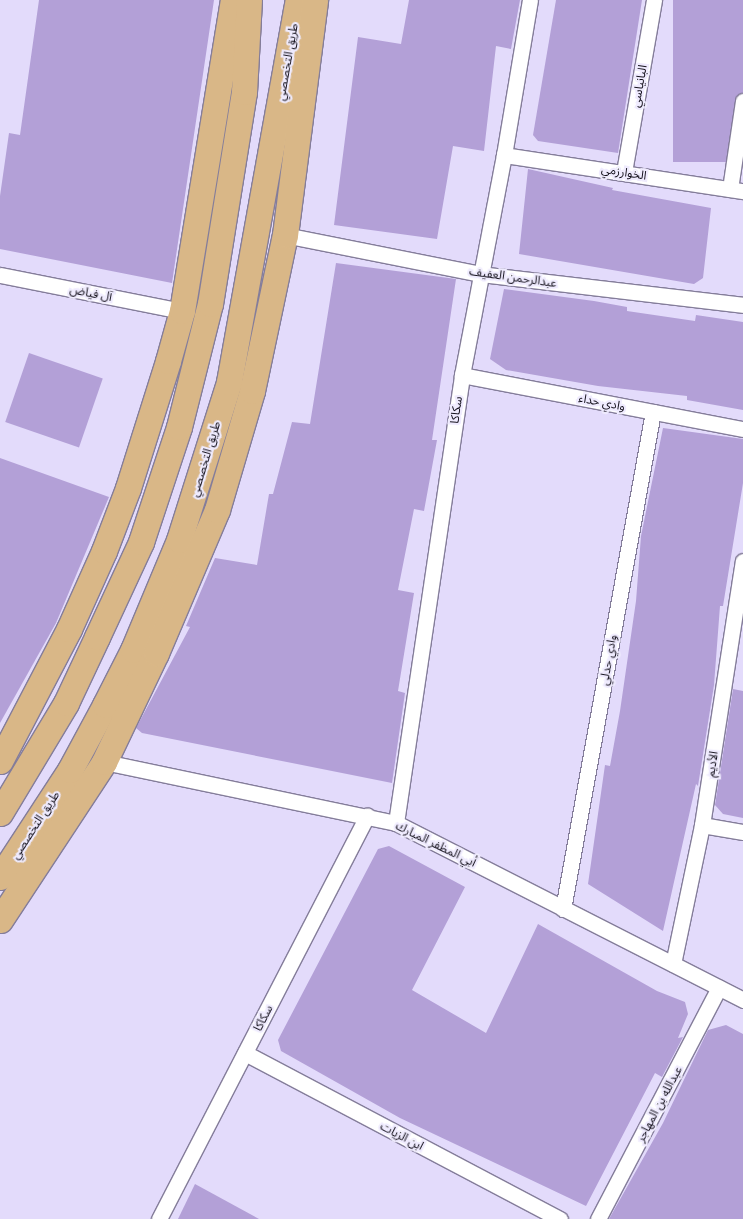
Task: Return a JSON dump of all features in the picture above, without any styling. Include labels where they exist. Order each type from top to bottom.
[{"type":"main road","points":[[0,761],[69,628],[104,551],[128,488],[182,311],[233,0]]},
{"type":"main road","points":[[0,813],[66,703],[141,542],[179,427],[210,304],[244,92],[249,0]]},
{"type":"main road","name":"طريق التخصصي","points":[[0,877],[70,770],[134,650],[179,540],[229,382],[298,0]]},
{"type":"main road","points":[[0,920],[104,762],[156,653],[217,510],[252,391],[285,235],[315,0]]},
{"type":"street","name":"سكاكا","points":[[396,823],[462,375],[504,155],[530,0]]},
{"type":"street","name":"البانياسي","points":[[624,172],[654,0]]},
{"type":"street","points":[[737,190],[743,101]]},
{"type":"street","name":"الخوارزمي","points":[[504,155],[737,190]]},
{"type":"street","name":"عبدالرحمن العفيف","points":[[285,235],[480,274],[743,305]]},
{"type":"street","name":"آل فياض","points":[[0,275],[182,311]]},
{"type":"street","name":"وادي حداء","points":[[462,375],[743,429]]},
{"type":"street","name":"وادي حدلي","points":[[563,909],[654,412]]},
{"type":"street","name":"الأديم","points":[[673,964],[702,825],[743,561]]},
{"type":"street","name":"أبي المظفر المبارك","points":[[104,762],[396,823],[743,1000]]},
{"type":"street","name":"سكاكا","points":[[159,1219],[367,816]]},
{"type":"street","points":[[702,825],[743,832]]},
{"type":"street","name":"عبدالله بن المهاجر","points":[[598,1219],[719,988]]},
{"type":"street","name":"ابن الزيات","points":[[245,1053],[560,1219]]},
{"type":"building","points":[[39,0],[214,0],[172,283],[0,249],[0,196],[9,133],[20,135]]},
{"type":"building","points":[[409,0],[520,0],[511,49],[496,46],[484,151],[453,146],[437,239],[334,225],[358,37],[401,44]]},
{"type":"building","points":[[556,0],[642,0],[618,153],[538,141],[533,135]]},
{"type":"building","points":[[673,0],[743,0],[743,162],[673,162]]},
{"type":"building","points":[[528,169],[613,188],[612,190],[711,208],[703,278],[694,284],[519,254]]},
{"type":"building","points":[[336,263],[456,279],[432,440],[437,440],[424,511],[414,509],[398,590],[414,593],[398,691],[405,693],[392,783],[142,733],[136,728],[190,627],[186,626],[215,558],[257,565],[269,494],[273,494],[292,422],[310,424]]},
{"type":"building","points":[[504,289],[594,301],[627,307],[627,311],[695,321],[696,315],[743,322],[743,410],[687,400],[687,396],[598,386],[506,370],[490,359]]},
{"type":"building","points":[[29,353],[103,378],[79,447],[5,422]]},
{"type":"building","points":[[663,428],[743,439],[743,483],[723,606],[720,606],[714,685],[698,786],[696,784],[663,931],[588,884],[605,765],[610,766],[620,711],[636,601],[641,536]]},
{"type":"building","points":[[0,458],[109,497],[56,623],[0,723]]},
{"type":"building","points":[[733,689],[743,691],[743,818],[723,814],[715,805]]},
{"type":"building","points":[[389,846],[465,887],[412,990],[486,1033],[538,924],[657,991],[685,1002],[688,1014],[678,1038],[683,1037],[662,1077],[655,1073],[586,1206],[400,1118],[281,1051],[278,1040],[378,849]]},
{"type":"building","points":[[726,1025],[743,1034],[743,1219],[609,1219],[663,1123],[708,1030]]},
{"type":"building","points":[[195,1184],[259,1219],[178,1219]]}]
